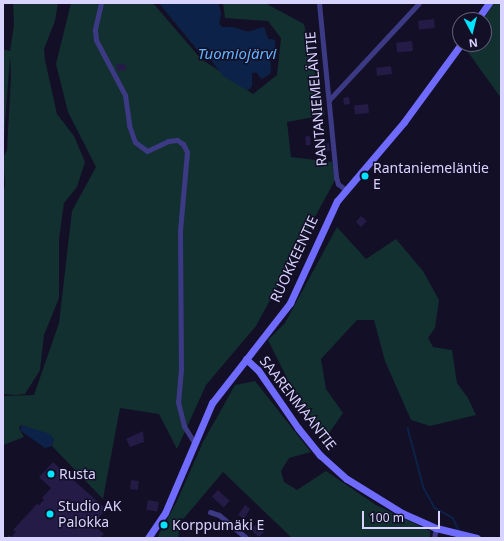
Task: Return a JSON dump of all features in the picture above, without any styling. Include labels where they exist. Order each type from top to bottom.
[{"type":"street","points":[[101,3],[95,30],[96,40],[125,95],[129,125],[135,142],[147,151],[168,140],[177,140],[183,144],[187,152],[180,230],[182,369],[178,402],[184,426],[194,442]]},
{"type":"street","name":"RANTANIEMELÄNTIE","points":[[319,3],[336,177],[338,184],[345,189]]},
{"type":"street","points":[[329,100],[419,3]]},
{"type":"street","points":[[483,12],[489,3]]},
{"type":"street","name":"RUOKKEENTIE","points":[[148,538],[165,513],[194,442],[212,403],[290,303],[324,224],[345,189],[404,122],[455,52]]},
{"type":"street","name":"SAARENMAANTIE","points":[[246,359],[258,370],[298,428],[320,455],[375,499],[436,528],[478,538]]},
{"type":"street","points":[[210,512],[219,515],[246,538]]},
{"type":"street","points":[[434,538],[436,528]]},
{"type":"green space","points":[[13,3],[58,3],[55,21],[44,49],[45,60],[57,114],[74,136],[85,162],[77,187],[64,203],[59,239],[59,298],[44,335],[40,370],[25,394],[15,395],[3,394],[3,194],[5,185],[3,158],[7,150],[11,77],[10,56],[3,151],[3,49],[10,51],[14,25]]},
{"type":"green space","points":[[71,3],[153,3],[201,59],[221,72],[211,60],[200,53],[159,3],[218,3],[221,13],[219,24],[222,27],[232,27],[248,32],[264,27],[268,39],[275,40],[275,53],[270,58],[271,73],[262,79],[256,72],[252,73],[252,86],[247,90],[253,94],[277,75],[281,38],[268,21],[225,18],[223,3],[265,3],[304,24],[325,115],[287,122],[291,157],[332,162],[335,180],[256,326],[206,385],[177,449],[159,414],[120,408],[103,499],[52,446],[54,439],[21,425],[19,428],[24,437],[3,445],[3,396],[34,395],[59,323],[72,211],[96,167],[68,112],[56,64]]},
{"type":"green space","points":[[494,3],[501,3],[501,98],[468,52],[492,52],[492,12],[488,12]]},
{"type":"green space","points":[[337,227],[366,259],[396,239],[423,271],[439,300],[435,328],[428,338],[433,347],[452,350],[457,383],[468,398],[476,415],[430,426],[411,420],[385,361],[374,320],[357,320],[321,359],[326,389],[343,413],[325,439],[289,382],[268,340],[285,323]]},
{"type":"green space","points":[[255,381],[311,452],[289,458],[281,471],[284,482],[297,490],[326,471],[376,505],[430,531],[430,538],[292,538],[223,472],[180,523],[178,538],[157,538],[177,501],[203,442],[235,385]]},
{"type":"water","name":"Tuomiojärvi","points":[[159,3],[218,3],[221,13],[219,24],[222,27],[232,27],[248,32],[264,27],[268,39],[275,40],[275,53],[270,58],[271,73],[262,79],[256,72],[252,73],[252,86],[248,90],[223,76],[211,60],[200,53]]},
{"type":"water","points":[[21,425],[50,434],[54,439],[52,446],[45,448],[21,431]]},
{"type":"building","points":[[434,19],[435,28],[419,30],[418,21]]},
{"type":"building","points":[[412,41],[413,51],[397,53],[396,43]]},
{"type":"building","points":[[116,63],[126,65],[126,70],[117,71]]},
{"type":"building","points":[[391,66],[392,74],[377,76],[376,68]]},
{"type":"building","points":[[349,97],[350,104],[344,105],[343,98]]},
{"type":"building","points":[[368,104],[369,113],[355,114],[354,105]]},
{"type":"building","points":[[310,136],[311,145],[306,145],[305,137]]},
{"type":"building","points":[[329,143],[330,151],[317,153],[316,145]]},
{"type":"building","points":[[361,216],[367,221],[361,227],[356,222]]},
{"type":"building","points":[[143,431],[144,442],[130,447],[126,439]]},
{"type":"building","points":[[53,462],[106,509],[93,524],[104,534],[100,538],[6,538],[9,535],[11,537],[16,532],[13,530],[37,504],[39,505],[44,500],[42,498],[51,488],[39,477]]},
{"type":"building","points":[[131,480],[139,481],[138,490],[130,489]]},
{"type":"building","points":[[218,490],[230,501],[224,507],[212,497]]},
{"type":"building","points":[[148,500],[159,502],[157,512],[146,510]]},
{"type":"building","points":[[245,505],[250,509],[244,519],[238,515]]},
{"type":"building","points":[[255,525],[264,532],[259,537],[251,530]]},
{"type":"waterway","points":[[408,428],[424,488],[435,508],[453,518],[459,530]]},
{"type":"place","name":"Rantaniemeläntie E","points":[[365,176]]},
{"type":"place","name":"Rusta","points":[[51,474]]},
{"type":"place","name":"Studio AK Palokka","points":[[50,514]]},
{"type":"place","name":"Korppumäki E","points":[[164,525]]}]
